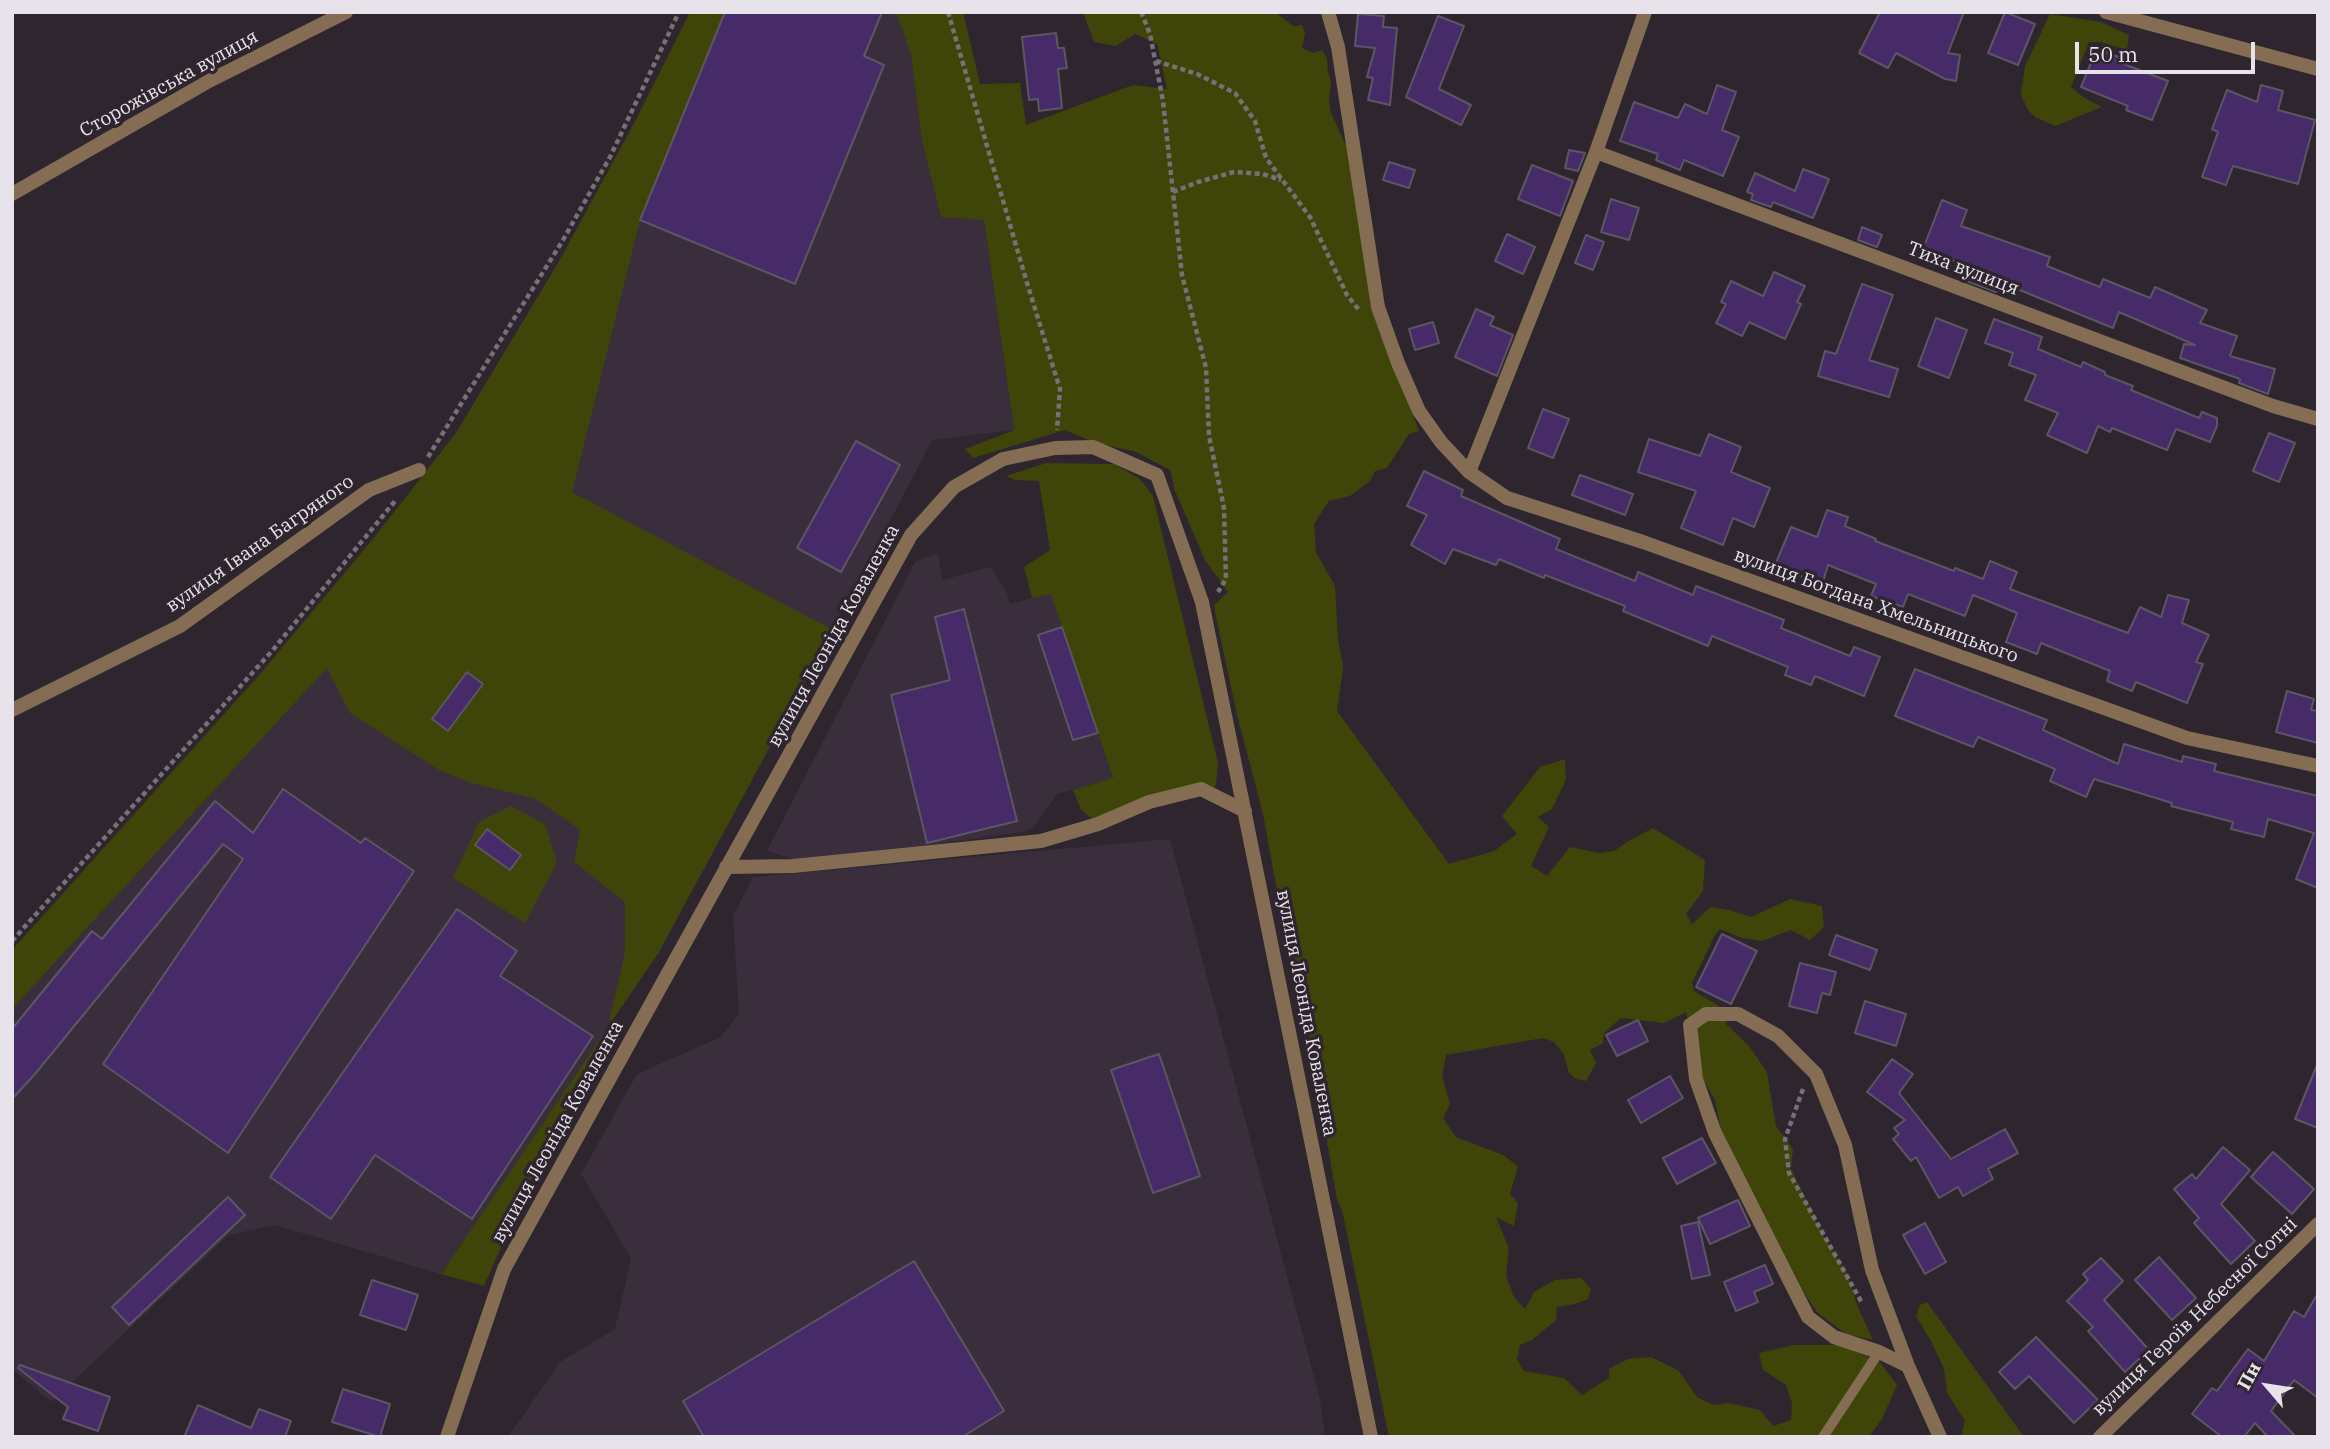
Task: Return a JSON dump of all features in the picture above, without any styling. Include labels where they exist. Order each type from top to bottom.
[{"type":"street","name":"Сторожівська вулиця","points":[[12,194],[209,81],[346,12]]},
{"type":"street","name":"вулиця Богдана Хмельницького","points":[[1328,12],[1338,47],[1378,307],[1385,332],[1419,411],[1441,442],[1469,472],[1507,498],[1643,542],[2188,738],[2318,766]]},
{"type":"street","points":[[1469,472],[1596,152],[1645,12]]},
{"type":"street","points":[[2106,12],[2318,69]]},
{"type":"street","name":"Тиха вулиця","points":[[1596,152],[2273,406],[2318,419]]},
{"type":"street","name":"вулиця Леоніда Коваленка","points":[[447,1437],[504,1269],[911,535],[954,487],[1003,459],[1055,448],[1093,447],[1157,475],[1202,602],[1371,1437]]},
{"type":"street","name":"вулиця Івана Багряного","points":[[12,710],[180,626],[369,490],[419,470]]},
{"type":"street","points":[[726,867],[793,866],[1041,841],[1098,824],[1149,802],[1201,789],[1245,811]]},
{"type":"street","points":[[1908,1366],[1879,1352],[1834,1337],[1808,1317],[1715,1133],[1696,1079],[1690,1025],[1706,1014],[1738,1014],[1778,1036],[1816,1074],[1845,1144],[1872,1270],[1908,1366],[1940,1437]]},
{"type":"street","name":"вулиця Героїв Небесної Сотні","points":[[2100,1437],[2318,1224]]},
{"type":"lane","points":[[1823,1437],[1879,1352]]},
{"type":"path","points":[[948,12],[1060,389],[1055,448]]},
{"type":"path","points":[[1141,12],[1150,34],[1163,101],[1182,275],[1206,368],[1209,436],[1224,509],[1226,579],[1217,593],[1202,602]]},
{"type":"path","points":[[1155,61],[1197,74],[1235,93],[1255,121],[1266,158],[1310,217],[1347,295],[1371,326],[1385,332]]},
{"type":"path","points":[[1173,192],[1198,182],[1234,173],[1263,174],[1282,180]]},
{"type":"path","points":[[1811,1069],[1785,1139],[1789,1173],[1866,1309]]},
{"type":"shaded area","points":[[725,12],[899,12],[911,54],[984,219],[1014,430],[932,440],[659,952],[441,1274],[275,1225],[229,1235],[51,1402],[12,1369],[12,1009],[327,667],[640,221]]},
{"type":"shaded area","points":[[938,553],[942,580],[990,567],[1007,593],[1010,604],[1051,593],[1113,779],[1057,794],[1033,828],[1022,832],[792,859],[767,851],[915,562]]},
{"type":"shaded area","points":[[1170,839],[1320,1399],[1325,1437],[508,1437],[560,1362],[615,1329],[631,1258],[581,1174],[637,1074],[721,1037],[739,1013],[733,916],[753,877]]},
{"type":"green space","points":[[690,12],[725,12],[640,221],[572,492],[833,630],[659,952],[608,1027],[625,952],[625,902],[574,862],[580,830],[536,799],[468,782],[441,771],[350,713],[327,668],[12,1009],[12,950],[260,674],[372,540],[456,433],[558,263],[632,127]]},
{"type":"green space","points":[[896,12],[963,12],[980,84],[1020,83],[1026,125],[1133,85],[1167,89],[1157,44],[1135,34],[1116,46],[1094,42],[1083,12],[1275,12],[1293,26],[1302,25],[1305,33],[1302,48],[1314,53],[1322,50],[1327,58],[1331,81],[1331,113],[1346,145],[1358,214],[1404,392],[1419,431],[1409,434],[1387,468],[1375,471],[1370,481],[1350,496],[1329,501],[1314,524],[1316,552],[1335,586],[1338,639],[1343,667],[1337,711],[1449,864],[1494,851],[1517,834],[1502,816],[1540,767],[1565,759],[1566,780],[1552,809],[1538,817],[1549,827],[1531,866],[1547,876],[1570,847],[1599,853],[1614,851],[1653,828],[1705,860],[1703,891],[1686,914],[1692,924],[1711,907],[1751,917],[1790,899],[1822,906],[1824,927],[1810,940],[1791,930],[1762,941],[1742,938],[1720,929],[1692,983],[1694,991],[1722,1008],[1727,1025],[1749,1046],[1767,1072],[1776,1126],[1793,1149],[1791,1169],[1823,1234],[1848,1275],[1857,1305],[1873,1340],[1846,1334],[1817,1312],[1803,1291],[1721,1130],[1715,1100],[1702,1078],[1695,1038],[1686,1012],[1664,1023],[1621,1018],[1604,1033],[1603,1043],[1590,1050],[1596,1063],[1586,1081],[1576,1079],[1569,1073],[1564,1055],[1554,1042],[1543,1038],[1446,1055],[1442,1076],[1450,1104],[1443,1118],[1456,1137],[1503,1155],[1518,1166],[1510,1194],[1518,1203],[1514,1226],[1496,1217],[1509,1248],[1506,1276],[1514,1297],[1525,1309],[1534,1292],[1555,1280],[1581,1278],[1591,1289],[1588,1299],[1557,1307],[1556,1320],[1532,1340],[1520,1345],[1517,1359],[1524,1371],[1564,1378],[1582,1395],[1609,1378],[1609,1369],[1628,1359],[1651,1357],[1679,1371],[1697,1397],[1713,1405],[1729,1403],[1760,1410],[1773,1426],[1791,1420],[1792,1403],[1786,1385],[1763,1370],[1759,1353],[1794,1345],[1841,1345],[1880,1362],[1897,1385],[1882,1419],[1869,1437],[1389,1437],[1342,1210],[1337,1200],[1299,977],[1284,929],[1263,814],[1237,715],[1215,612],[1214,605],[1228,592],[1205,560],[1175,491],[1170,470],[1136,452],[1093,442],[1065,430],[973,458],[965,449],[1014,430],[984,220],[941,217],[922,140],[911,54]]},
{"type":"green space","points":[[2050,14],[2101,22],[2129,35],[2127,50],[2101,42],[2089,42],[2071,87],[2102,107],[2055,126],[2035,117],[2028,110],[2021,95],[2025,66]]},
{"type":"green space","points":[[1046,463],[1114,464],[1140,479],[1153,496],[1218,763],[1216,784],[1211,794],[1201,789],[1098,824],[1081,810],[1073,790],[1113,778],[1051,594],[1032,598],[1024,567],[1050,550],[1039,481],[1015,480],[1006,476]]},
{"type":"green space","points":[[511,806],[545,824],[557,862],[525,923],[453,878],[479,822]]},
{"type":"green space","points":[[608,1027],[534,1173],[484,1286],[441,1274]]},
{"type":"green space","points":[[1927,1302],[2024,1437],[1961,1437],[1965,1421],[1947,1393],[1944,1369],[1916,1316],[1920,1305]]},
{"type":"building","points":[[725,12],[882,12],[864,56],[884,65],[795,284],[640,220]]},
{"type":"building","points":[[1880,12],[1964,12],[1948,53],[1960,55],[1956,81],[1945,79],[1896,53],[1888,68],[1859,53]]},
{"type":"building","points":[[2005,12],[2035,24],[2018,65],[1988,53]]},
{"type":"building","points":[[1358,14],[1384,16],[1383,27],[1397,28],[1390,105],[1368,100],[1373,78],[1367,77],[1375,48],[1355,46]]},
{"type":"building","points":[[1438,16],[1464,26],[1439,89],[1471,105],[1461,125],[1406,97]]},
{"type":"building","points":[[1056,33],[1058,48],[1064,48],[1067,68],[1058,69],[1062,108],[1039,111],[1038,99],[1029,100],[1022,37]]},
{"type":"building","points":[[2097,48],[2123,59],[2121,63],[2168,81],[2152,120],[2126,110],[2128,106],[2081,87]]},
{"type":"building","points":[[1717,85],[1736,92],[1722,130],[1739,137],[1723,176],[1684,160],[1680,170],[1656,160],[1658,154],[1620,141],[1634,102],[1678,118],[1685,104],[1707,114]]},
{"type":"building","points":[[2261,85],[2283,91],[2278,110],[2315,120],[2298,184],[2233,166],[2226,185],[2202,177],[2218,132],[2212,129],[2227,90],[2257,102]]},
{"type":"building","points":[[1569,150],[1585,153],[1578,171],[1565,168]]},
{"type":"building","points":[[1389,162],[1415,170],[1409,188],[1383,180]]},
{"type":"building","points":[[1532,165],[1573,181],[1560,216],[1518,199]]},
{"type":"building","points":[[1803,169],[1829,179],[1813,218],[1773,202],[1771,207],[1751,200],[1753,194],[1747,192],[1755,173],[1795,191]]},
{"type":"building","points":[[1611,199],[1639,208],[1629,240],[1601,232]]},
{"type":"building","points":[[1942,200],[1967,210],[1961,226],[2050,257],[2047,266],[2100,287],[2103,279],[2150,298],[2155,287],[2207,310],[2200,323],[2237,336],[2230,356],[2275,369],[2268,394],[2239,383],[2240,379],[2180,358],[2184,344],[2195,345],[2119,312],[2113,328],[2000,282],[1996,292],[1959,278],[1964,265],[1923,249]]},
{"type":"building","points":[[1862,227],[1882,235],[1877,247],[1858,240]]},
{"type":"building","points":[[1507,234],[1535,247],[1523,274],[1495,261]]},
{"type":"building","points":[[1586,235],[1604,242],[1593,270],[1575,263]]},
{"type":"building","points":[[1774,272],[1805,286],[1797,302],[1801,304],[1785,339],[1749,322],[1742,336],[1716,323],[1726,304],[1721,302],[1731,281],[1763,296]]},
{"type":"building","points":[[1862,284],[1893,295],[1869,360],[1898,369],[1889,397],[1818,376],[1825,351],[1836,354]]},
{"type":"building","points":[[1476,309],[1494,317],[1490,325],[1513,335],[1497,376],[1455,357]]},
{"type":"building","points":[[1936,318],[1967,330],[1949,378],[1918,366]]},
{"type":"building","points":[[1994,319],[2042,337],[2038,349],[2081,367],[2083,362],[2105,372],[2105,375],[2133,386],[2131,390],[2199,418],[2202,412],[2217,418],[2217,426],[2210,442],[2176,429],[2167,450],[2112,428],[2110,432],[2098,426],[2087,453],[2047,435],[2058,413],[2025,400],[2036,375],[2009,365],[2013,353],[1985,343]]},
{"type":"building","points":[[1433,322],[1439,343],[1415,350],[1409,329]]},
{"type":"building","points":[[1543,409],[1569,419],[1553,458],[1528,448]]},
{"type":"building","points":[[2269,433],[2295,443],[2279,482],[2253,471]]},
{"type":"building","points":[[1709,434],[1741,447],[1731,472],[1770,488],[1754,527],[1733,518],[1723,545],[1681,528],[1696,491],[1638,472],[1649,439],[1700,456]]},
{"type":"building","points":[[856,441],[900,465],[841,572],[797,548]]},
{"type":"building","points":[[1424,471],[1463,490],[1461,496],[1560,539],[1556,549],[1635,581],[1638,572],[1693,595],[1696,586],[1784,620],[1781,628],[1850,656],[1854,647],[1880,657],[1864,696],[1815,676],[1811,685],[1785,675],[1788,667],[1712,636],[1708,646],[1623,611],[1625,606],[1499,559],[1496,565],[1453,549],[1445,564],[1411,545],[1427,515],[1407,506]]},
{"type":"building","points":[[1580,475],[1633,494],[1625,515],[1572,495]]},
{"type":"building","points":[[1827,510],[1848,517],[1845,526],[1876,539],[1875,541],[1954,571],[1955,568],[1983,579],[1990,561],[2017,572],[2010,589],[2128,633],[2140,607],[2161,617],[2168,595],[2189,600],[2182,623],[2209,635],[2196,662],[2203,664],[2187,703],[2136,682],[2132,691],[2107,681],[2110,671],[2041,643],[2037,654],[2006,642],[2017,613],[1973,595],[1965,616],[1908,594],[1903,607],[1871,596],[1876,584],[1828,565],[1822,585],[1775,565],[1791,527],[1817,537]]},
{"type":"building","points":[[964,609],[1017,821],[927,843],[891,695],[950,680],[935,617]]},
{"type":"building","points":[[1062,627],[1098,733],[1073,740],[1038,635]]},
{"type":"building","points":[[1915,669],[2047,720],[2043,730],[2118,764],[2124,744],[2182,762],[2183,756],[2216,764],[2214,771],[2318,796],[2318,888],[2296,879],[2314,833],[2268,819],[2264,837],[2231,829],[2233,822],[2171,806],[2172,803],[2094,779],[2086,797],[2050,781],[2055,769],[1978,737],[1973,747],[1895,716]]},
{"type":"building","points":[[467,672],[483,684],[448,731],[432,719]]},
{"type":"building","points":[[2287,691],[2314,699],[2311,710],[2318,711],[2318,743],[2276,732]]},
{"type":"building","points":[[283,789],[361,843],[365,838],[414,871],[228,1153],[103,1064],[243,859],[223,844],[12,1099],[12,1029],[92,931],[102,939],[215,801],[253,833]]},
{"type":"building","points":[[487,829],[521,855],[510,870],[475,845]]},
{"type":"building","points":[[457,909],[517,951],[500,976],[593,1036],[472,1219],[375,1155],[331,1219],[270,1177]]},
{"type":"building","points":[[1722,934],[1757,951],[1731,1004],[1696,987]]},
{"type":"building","points":[[1836,935],[1877,950],[1870,970],[1829,955]]},
{"type":"building","points":[[1800,963],[1836,972],[1830,995],[1822,993],[1817,1013],[1789,1006]]},
{"type":"building","points":[[1865,1001],[1906,1014],[1896,1046],[1855,1033]]},
{"type":"building","points":[[1638,1020],[1648,1041],[1617,1056],[1606,1035]]},
{"type":"building","points":[[1159,1054],[1200,1176],[1153,1193],[1111,1070]]},
{"type":"building","points":[[1892,1059],[1913,1074],[1899,1093],[1951,1159],[2005,1129],[2018,1153],[1988,1169],[1993,1179],[1963,1196],[1958,1187],[1939,1198],[1916,1157],[1911,1161],[1893,1139],[1899,1134],[1894,1128],[1905,1120],[1867,1092]]},
{"type":"building","points":[[2318,1065],[2318,1128],[2295,1119]]},
{"type":"building","points":[[1670,1076],[1683,1098],[1641,1123],[1628,1100]]},
{"type":"building","points":[[1702,1138],[1716,1163],[1677,1184],[1663,1158]]},
{"type":"building","points":[[2223,1147],[2250,1170],[2221,1204],[2255,1241],[2231,1264],[2194,1223],[2199,1218],[2174,1189],[2192,1174],[2196,1179]]},
{"type":"building","points":[[2273,1152],[2314,1189],[2292,1214],[2251,1177]]},
{"type":"building","points":[[228,1197],[245,1215],[129,1325],[112,1307]]},
{"type":"building","points":[[1738,1200],[1750,1226],[1710,1244],[1698,1218]]},
{"type":"building","points":[[1698,1222],[1710,1275],[1692,1279],[1681,1226]]},
{"type":"building","points":[[1925,1223],[1946,1262],[1925,1274],[1903,1235]]},
{"type":"building","points":[[2159,1257],[2196,1298],[2172,1320],[2135,1280]]},
{"type":"building","points":[[2101,1258],[2123,1281],[2104,1300],[2149,1350],[2125,1372],[2088,1331],[2093,1327],[2067,1301],[2088,1280],[2083,1274]]},
{"type":"building","points":[[914,1261],[1004,1411],[962,1437],[704,1437],[683,1401]]},
{"type":"building","points":[[1765,1265],[1773,1284],[1754,1292],[1758,1302],[1736,1311],[1724,1282]]},
{"type":"building","points":[[372,1280],[418,1295],[406,1330],[360,1315]]},
{"type":"building","points":[[2318,1293],[2318,1398],[2294,1380],[2271,1411],[2296,1437],[2268,1437],[2255,1423],[2244,1437],[2222,1437],[2192,1414],[2212,1388],[2217,1391],[2248,1349],[2264,1361],[2294,1311],[2304,1317]]},
{"type":"building","points":[[2036,1337],[2098,1400],[2074,1423],[2029,1376],[2015,1389],[1999,1372]]},
{"type":"building","points":[[20,1365],[110,1397],[98,1431],[63,1419],[68,1407],[18,1368]]},
{"type":"building","points":[[343,1389],[390,1404],[380,1437],[332,1422]]},
{"type":"building","points":[[198,1405],[251,1428],[259,1409],[291,1421],[285,1437],[184,1437]]}]
